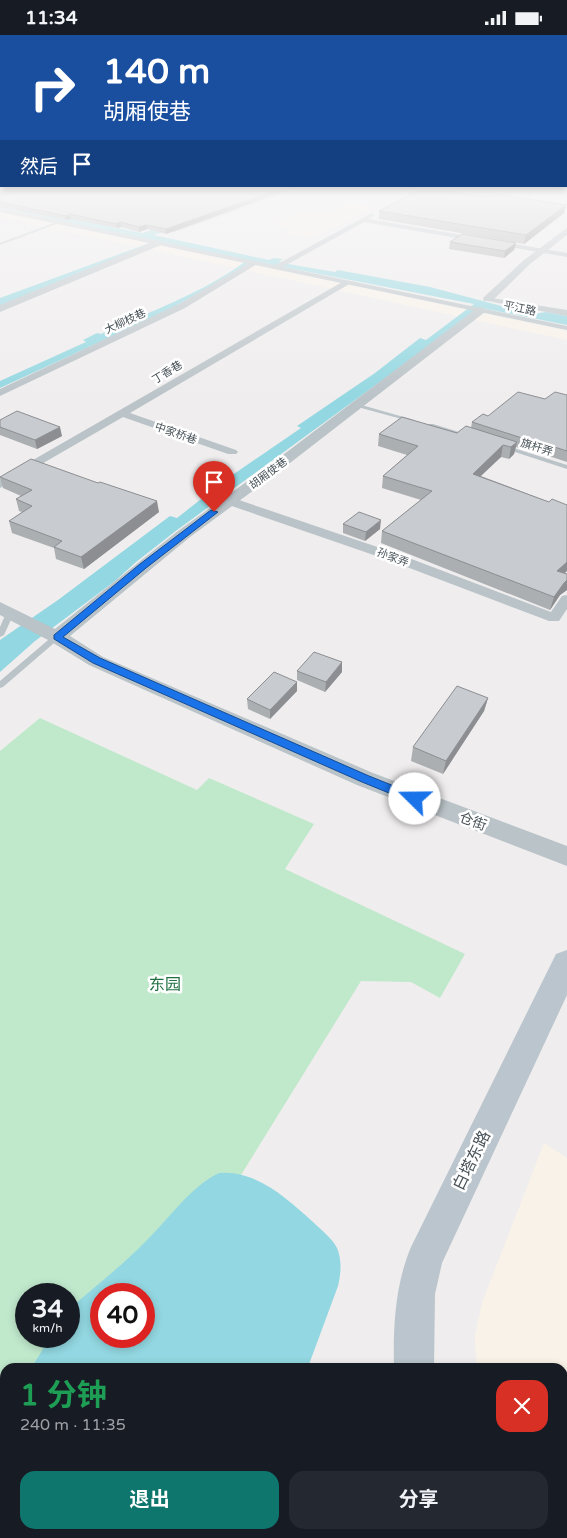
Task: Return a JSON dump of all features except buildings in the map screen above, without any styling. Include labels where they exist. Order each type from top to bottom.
[{"type":"main road","name":"白塔东路","points":[[414,1363],[416,1294],[424,1260],[567,963]]},
{"type":"street","points":[[0,309],[111,260]]},
{"type":"street","name":"平江路","points":[[242,260],[279,265],[347,283],[479,307],[567,328]]},
{"type":"street","points":[[279,265],[288,260]]},
{"type":"street","name":"胡厢使巷","points":[[54,636],[184,534],[272,470],[356,405],[479,307],[531,260]]},
{"type":"street","name":"大柳枝巷","points":[[0,393],[182,306],[251,262]]},
{"type":"street","name":"丁香巷","points":[[0,484],[347,283]]},
{"type":"street","points":[[479,307],[567,313]]},
{"type":"street","name":"中家桥巷","points":[[120,413],[232,452]]},
{"type":"street","name":"孙家弄","points":[[230,501],[396,558],[554,618],[567,599]]},
{"type":"street","name":"仓街","points":[[9,612],[96,661],[366,779],[567,855]]},
{"type":"lane","points":[[356,405],[477,438]]},
{"type":"lane","name":"旗杆弄","points":[[495,444],[567,467]]},
{"type":"lane","points":[[0,635],[9,612]]},
{"type":"lane","points":[[0,685],[54,636]]},
{"type":"shaded area","points":[[199,260],[232,260],[567,331],[567,340]]},
{"type":"shaded area","points":[[544,1143],[567,1158],[567,1363],[476,1363],[475,1335],[482,1303]]},
{"type":"green space","name":"东园","points":[[40,718],[197,790],[209,778],[314,824],[285,869],[465,954],[440,998],[411,982],[361,981],[241,1175],[259,1363],[0,1363],[0,751]]},
{"type":"water","points":[[103,260],[114,260],[0,306],[0,298]]},
{"type":"water","points":[[247,260],[281,260],[279,262],[335,272],[338,270],[430,287],[532,314],[546,312],[567,316],[567,325],[481,308],[177,530],[115,581],[35,641],[0,672],[0,640],[58,600],[170,516],[177,518],[228,478],[301,428],[297,426],[375,373],[420,338],[426,340],[474,304],[253,261],[169,310],[0,388],[0,381],[86,342],[83,340],[97,333],[101,334],[195,292]]},
{"type":"water","points":[[219,1173],[233,1173],[246,1176],[259,1181],[293,1204],[332,1241],[340,1257],[340,1276],[309,1363],[34,1363],[44,1348],[80,1348],[80,1300],[90,1291],[90,1348],[155,1348],[155,1283],[100,1283],[129,1258],[189,1195],[208,1179]]},
{"type":"route","points":[[214,512],[143,566],[57,637],[96,661],[415,799]]}]
